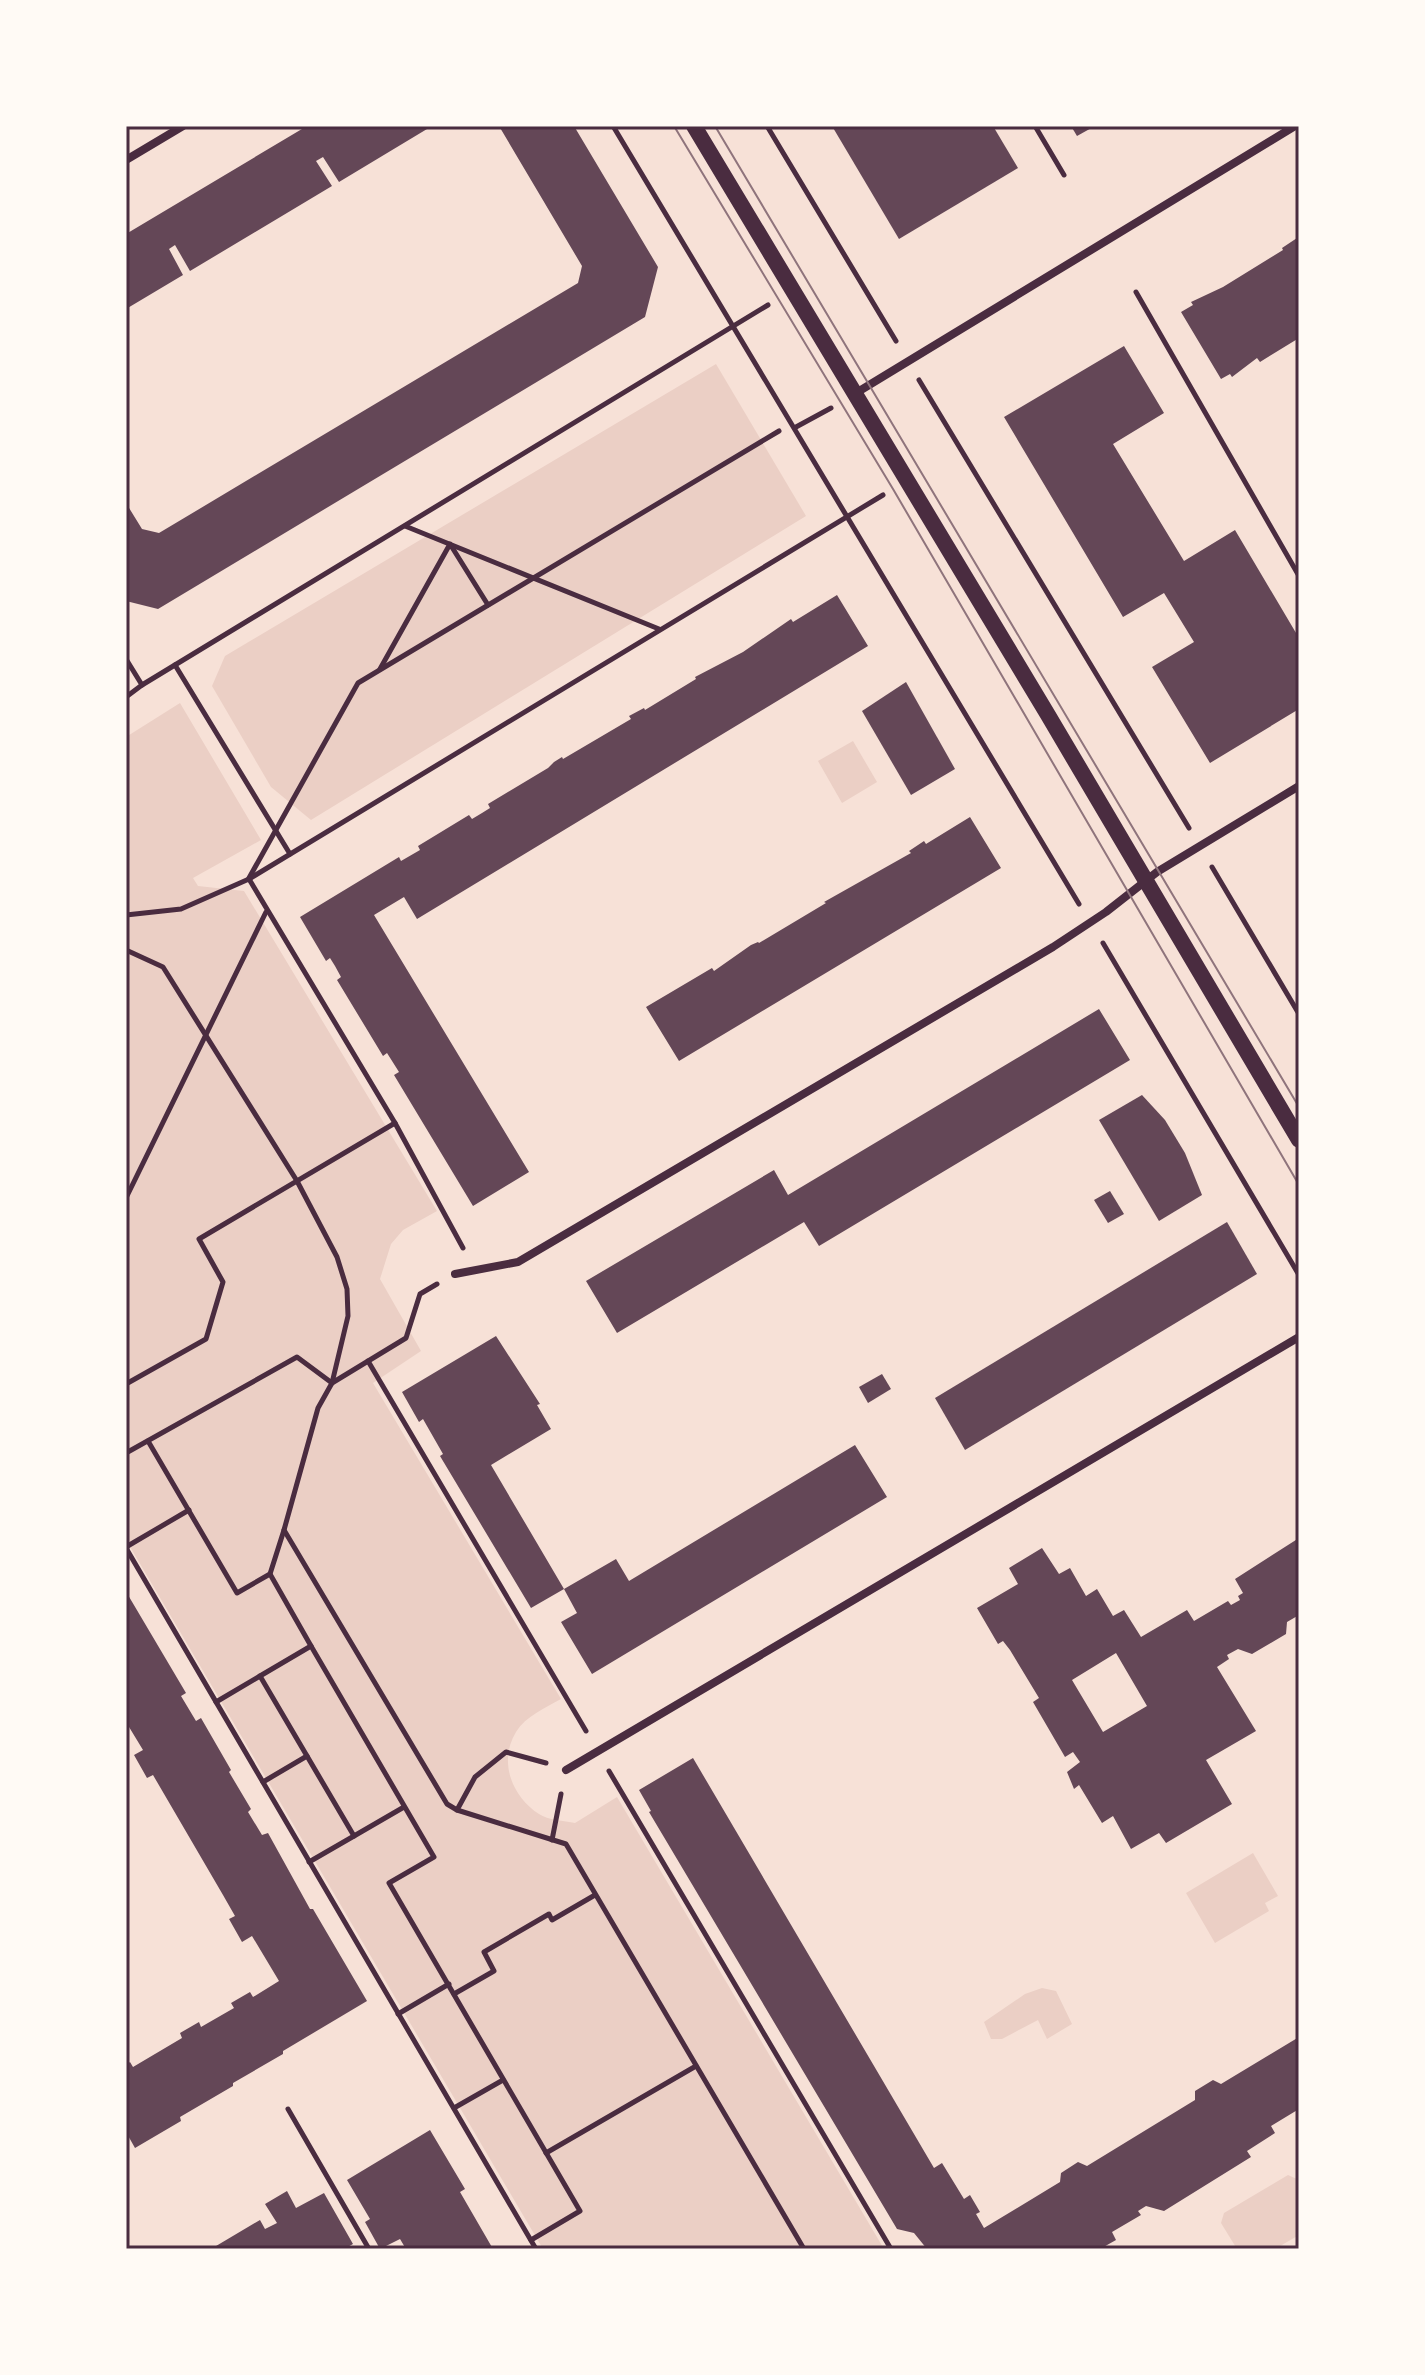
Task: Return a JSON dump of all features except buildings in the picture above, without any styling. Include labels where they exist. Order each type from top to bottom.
[{"type":"main road","points":[[694,126],[1299,1140]]},
{"type":"street","points":[[126,160],[183,126]]},
{"type":"street","points":[[856,393],[1295,126]]},
{"type":"street","points":[[455,1274],[518,1262],[1053,947],[1106,912],[1145,881],[1299,786]]},
{"type":"street","points":[[566,1770],[1299,1337]]},
{"type":"path","points":[[613,126],[1080,906]]},
{"type":"path","points":[[767,126],[895,340]]},
{"type":"path","points":[[1035,126],[1064,175]]},
{"type":"path","points":[[126,697],[793,290]]},
{"type":"path","points":[[1136,292],[1299,576]]},
{"type":"path","points":[[917,378],[1179,811]]},
{"type":"path","points":[[796,427],[856,393]]},
{"type":"path","points":[[249,879],[358,683],[779,431]]},
{"type":"path","points":[[126,915],[181,909],[249,879],[907,480]]},
{"type":"path","points":[[405,525],[660,629]]},
{"type":"path","points":[[450,544],[488,605]]},
{"type":"path","points":[[380,670],[450,544]]},
{"type":"path","points":[[126,659],[142,685]]},
{"type":"path","points":[[175,665],[290,854]]},
{"type":"path","points":[[1215,872],[1299,1014]]},
{"type":"path","points":[[249,879],[395,1123],[476,1271]]},
{"type":"path","points":[[126,1198],[267,911]]},
{"type":"path","points":[[1103,944],[1299,1275]]},
{"type":"path","points":[[126,950],[163,967],[297,1181],[337,1257],[347,1289],[348,1316],[332,1383],[318,1408],[270,1574],[237,1593],[148,1441]]},
{"type":"path","points":[[126,1384],[206,1339],[223,1282],[199,1239],[395,1123]]},
{"type":"path","points":[[332,1383],[406,1338],[420,1294]]},
{"type":"path","points":[[126,1453],[297,1357],[332,1383]]},
{"type":"path","points":[[368,1361],[891,2249]]},
{"type":"path","points":[[189,1510],[126,1548],[536,2249]]},
{"type":"path","points":[[284,1530],[447,1804],[457,1810],[566,1844],[804,2249]]},
{"type":"path","points":[[270,1574],[434,1857],[389,1883],[580,2211],[531,2240]]},
{"type":"path","points":[[216,1702],[311,1646]]},
{"type":"path","points":[[260,1676],[354,1836]]},
{"type":"path","points":[[457,1810],[475,1777],[506,1752],[566,1770],[552,1840]]},
{"type":"path","points":[[263,1782],[307,1756]]},
{"type":"path","points":[[309,1862],[404,1807]]},
{"type":"path","points":[[454,1994],[494,1971],[484,1952],[549,1914],[552,1920],[595,1895]]},
{"type":"path","points":[[398,2014],[449,1984]]},
{"type":"path","points":[[546,2153],[696,2066]]},
{"type":"path","points":[[454,2108],[503,2080]]},
{"type":"path","points":[[288,2109],[369,2249]]},
{"type":"shaded area","points":[[716,364],[806,516],[311,820],[271,787],[212,686],[225,656]]},
{"type":"shaded area","points":[[180,703],[261,840],[193,878],[198,886],[244,891],[437,1211],[403,1230],[391,1244],[380,1279],[421,1351],[373,1383],[561,1699],[530,1717],[516,1732],[508,1755],[515,1788],[539,1814],[575,1823],[617,1797],[884,2249],[543,2249],[126,1540],[126,737]]},
{"type":"shaded area","points":[[853,741],[877,782],[842,803],[818,761]]},
{"type":"shaded area","points":[[1253,1853],[1278,1896],[1265,1903],[1269,1911],[1215,1943],[1186,1893]]},
{"type":"shaded area","points":[[1042,1988],[1056,1991],[1072,2024],[1047,2039],[1038,2020],[1002,2039],[991,2039],[984,2022],[1025,1994]]},
{"type":"shaded area","points":[[1288,2175],[1299,2180],[1299,2235],[1275,2249],[1237,2249],[1221,2223],[1224,2213]]},
{"type":"tram line","points":[[674,126],[893,489],[1299,1185]]},
{"type":"tram line","points":[[715,126],[1299,1107]]}]
